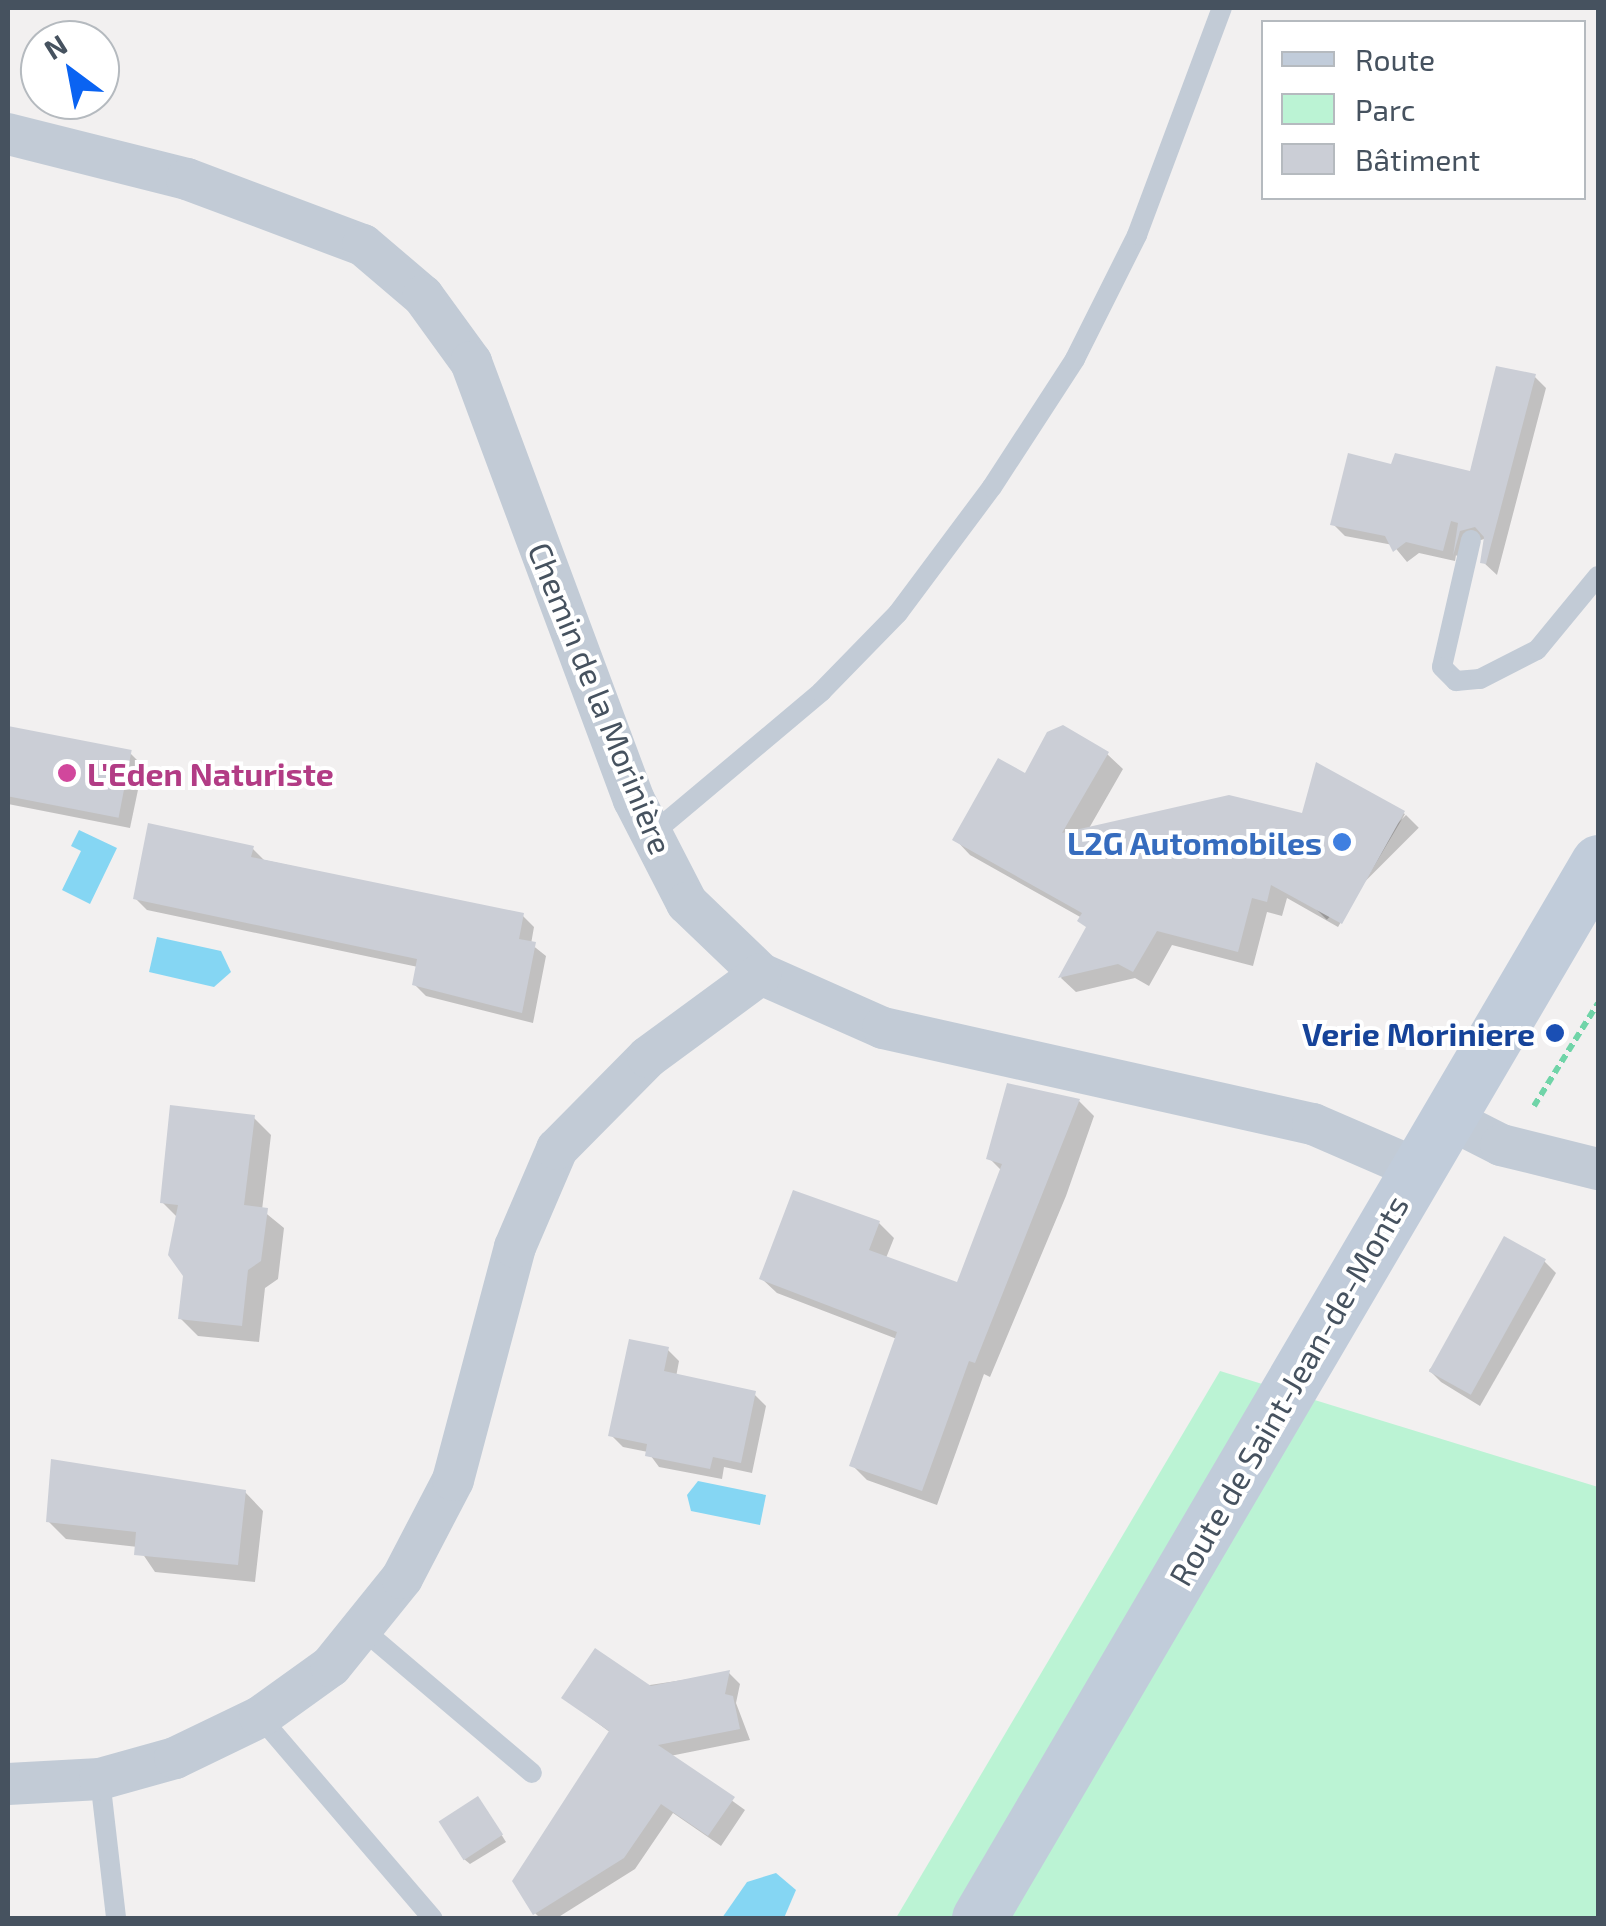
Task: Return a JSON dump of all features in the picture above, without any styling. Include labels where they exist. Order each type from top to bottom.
[{"type":"main road","name":"Route de Saint-Jean-de-Monts","points":[[978,1918],[1598,862]]},
{"type":"street","name":"Chemin de la Morinière","points":[[8,134],[187,180],[363,246],[423,296],[470,362],[652,834],[687,903],[761,974],[883,1028],[1313,1124],[1418,1169]]},
{"type":"street","points":[[8,1784],[100,1779],[175,1758],[260,1717],[331,1666],[402,1578],[453,1480],[515,1247],[558,1149],[648,1057],[761,974]]},
{"type":"street","points":[[1448,1118],[1500,1145],[1598,1169]]},
{"type":"lane","points":[[652,834],[821,692],[898,613],[992,487],[1074,359],[1136,235],[1222,8]]},
{"type":"lane","points":[[1471,540],[1442,667],[1456,681],[1480,680],[1537,650],[1598,576]]},
{"type":"lane","points":[[362,1628],[532,1773]]},
{"type":"lane","points":[[260,1717],[432,1918]]},
{"type":"lane","points":[[100,1779],[116,1918]]},
{"type":"green space","points":[[1220,1371],[1598,1487],[1598,1918],[896,1918]]},
{"type":"water","points":[[79,830],[117,848],[90,904],[62,890],[81,851],[71,846]]},
{"type":"water","points":[[157,937],[221,951],[231,972],[214,987],[149,972]]},
{"type":"water","points":[[698,1481],[766,1495],[760,1525],[691,1511],[687,1495]]},
{"type":"water","points":[[776,1873],[796,1890],[784,1918],[722,1918],[747,1882]]},
{"type":"building","points":[[1496,366],[1536,374],[1486,564],[1480,563],[1484,537],[1475,527],[1460,531],[1453,556],[1458,523],[1451,521],[1443,551],[1406,542],[1393,552],[1385,536],[1330,525],[1348,453],[1391,464],[1395,453],[1470,471]]},
{"type":"building","points":[[1063,725],[1109,752],[1062,833],[1229,795],[1302,813],[1316,762],[1405,811],[1342,924],[1271,885],[1267,902],[1252,898],[1238,952],[1157,931],[1133,972],[1118,964],[1058,978],[1086,927],[1077,921],[1082,913],[952,840],[998,758],[1025,773],[1047,732]]},
{"type":"building","name":"L'Eden Naturiste","points":[[8,726],[132,750],[119,818],[8,796]]},
{"type":"building","points":[[148,823],[254,846],[251,857],[524,913],[519,939],[536,942],[522,1013],[412,985],[417,959],[133,899]]},
{"type":"building","points":[[1007,1083],[1080,1099],[975,1363],[969,1361],[922,1491],[849,1466],[897,1332],[759,1279],[793,1190],[880,1221],[869,1250],[957,1282],[1002,1164],[986,1159]]},
{"type":"building","points":[[170,1105],[255,1115],[244,1205],[268,1208],[261,1261],[248,1270],[242,1326],[178,1319],[183,1276],[168,1255],[178,1205],[160,1203]]},
{"type":"building","points":[[1504,1236],[1546,1259],[1471,1395],[1429,1372]]},
{"type":"building","points":[[629,1339],[669,1347],[664,1371],[756,1391],[741,1463],[713,1457],[710,1469],[645,1456],[647,1444],[608,1436]]},
{"type":"building","points":[[51,1459],[246,1490],[238,1565],[134,1555],[136,1532],[46,1522]]},
{"type":"building","points":[[595,1648],[651,1686],[730,1670],[725,1694],[733,1696],[740,1729],[658,1745],[735,1797],[708,1836],[661,1804],[624,1858],[533,1915],[512,1881],[609,1731],[561,1698]]},
{"type":"building","points":[[478,1796],[503,1835],[464,1860],[439,1822]]},
{"type":"place","name":"L'Eden Naturiste","points":[[67,773]]},
{"type":"place","name":"L2G Automobiles","points":[[1342,842]]},
{"type":"place","name":"Verie Moriniere","points":[[1555,1033]]}]
